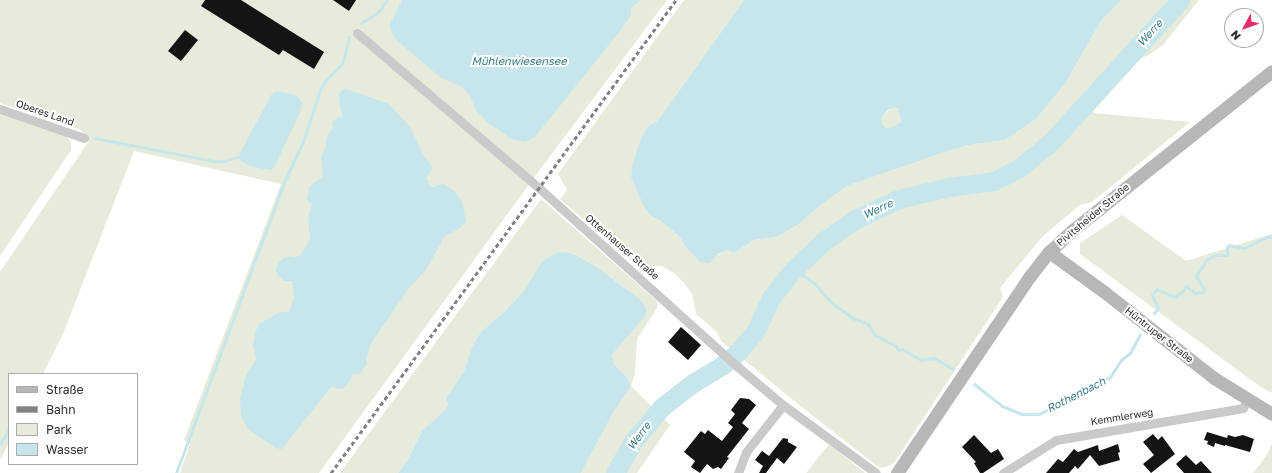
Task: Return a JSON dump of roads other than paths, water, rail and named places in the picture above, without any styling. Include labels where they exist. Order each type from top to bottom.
[{"type":"main road","name":"Pivitsheider Straße","points":[[897,473],[1030,276],[1049,252],[1074,229],[1272,72]]},
{"type":"main road","name":"Hüntruper Straße","points":[[1049,252],[1103,290],[1214,378],[1272,414]]},
{"type":"street","name":"Ottenhauser Straße","points":[[357,33],[538,188],[717,346],[738,367],[784,405],[876,473]]},
{"type":"street","name":"Oberes Land","points":[[0,108],[84,138]]},
{"type":"street","name":"Kemmlerweg","points":[[1003,473],[1056,440],[1243,408],[1247,399]]},
{"type":"street","points":[[738,473],[746,452],[784,405]]},
{"type":"water","name":"Mühlenwiesensee","points":[[402,0],[641,0],[631,8],[631,15],[620,31],[535,137],[525,142],[511,139],[488,123],[476,110],[470,96],[462,87],[440,77],[395,39],[391,31],[390,24]]},
{"type":"water","points":[[744,0],[1121,0],[1101,21],[1065,84],[1036,119],[1005,140],[974,144],[951,150],[847,186],[822,204],[799,224],[777,237],[754,240],[734,253],[727,250],[718,254],[710,263],[701,262],[687,249],[679,236],[662,222],[650,215],[643,205],[631,177],[633,163],[641,138],[648,126],[657,121]],"holes":[[[898,108],[901,122],[888,129],[883,125],[881,118],[889,109]]]},
{"type":"water","points":[[346,89],[389,104],[410,127],[423,154],[433,168],[426,178],[429,182],[428,184],[430,187],[435,187],[443,183],[454,191],[462,201],[466,222],[459,229],[445,236],[425,271],[409,288],[372,342],[366,358],[367,364],[361,372],[358,375],[353,374],[347,386],[342,389],[331,387],[282,449],[275,448],[248,429],[241,416],[240,399],[246,375],[256,359],[253,345],[255,333],[259,324],[280,312],[289,312],[294,297],[292,281],[285,281],[280,278],[276,269],[279,262],[284,258],[290,256],[300,256],[310,240],[308,217],[312,205],[307,200],[309,188],[313,183],[323,177],[321,158],[325,149],[327,136],[333,128],[332,122],[337,118],[343,117],[340,108],[339,94],[342,90]]},
{"type":"water","points":[[277,91],[296,95],[302,102],[301,110],[274,168],[271,170],[253,167],[242,162],[238,157],[271,95]]},
{"type":"water","points":[[566,252],[576,255],[598,268],[642,301],[646,308],[646,315],[612,355],[614,364],[627,377],[631,386],[613,413],[581,473],[398,473],[407,461],[422,431],[446,409],[448,403],[446,398],[464,371],[472,347],[480,333],[505,311],[523,292],[542,261],[556,253]]},
{"type":"waterway","points":[[361,23],[377,13],[387,0]]},
{"type":"waterway","name":"Werre","points":[[615,473],[635,439],[662,407],[693,383],[723,365],[738,352],[755,332],[771,298],[794,269],[824,241],[856,219],[899,199],[949,187],[994,181],[1019,168],[1050,143],[1180,0]]},
{"type":"waterway","points":[[176,473],[286,178],[303,142],[320,90],[325,81],[342,64],[349,37]]},
{"type":"waterway","points":[[94,138],[213,161],[224,161],[238,157]]},
{"type":"waterway","name":"Rothenbach","points":[[1154,313],[1158,308],[1152,295],[1157,289],[1175,297],[1183,291],[1186,286],[1194,293],[1202,292],[1204,289],[1196,276],[1207,259],[1217,255],[1227,255],[1227,247],[1229,245],[1244,248],[1267,237],[1272,237]]},
{"type":"waterway","name":"Rothenbach","points":[[794,269],[814,283],[832,303],[853,318],[868,324],[875,335],[896,346],[898,350],[902,349],[921,360],[934,358],[953,369]]},
{"type":"waterway","name":"Rothenbach","points":[[974,384],[1002,406],[1022,414],[1039,414],[1110,377],[1121,360],[1130,353],[1140,334]]},
{"type":"waterway","points":[[0,444],[8,431]]},
{"type":"railway","points":[[331,473],[676,0]]}]
